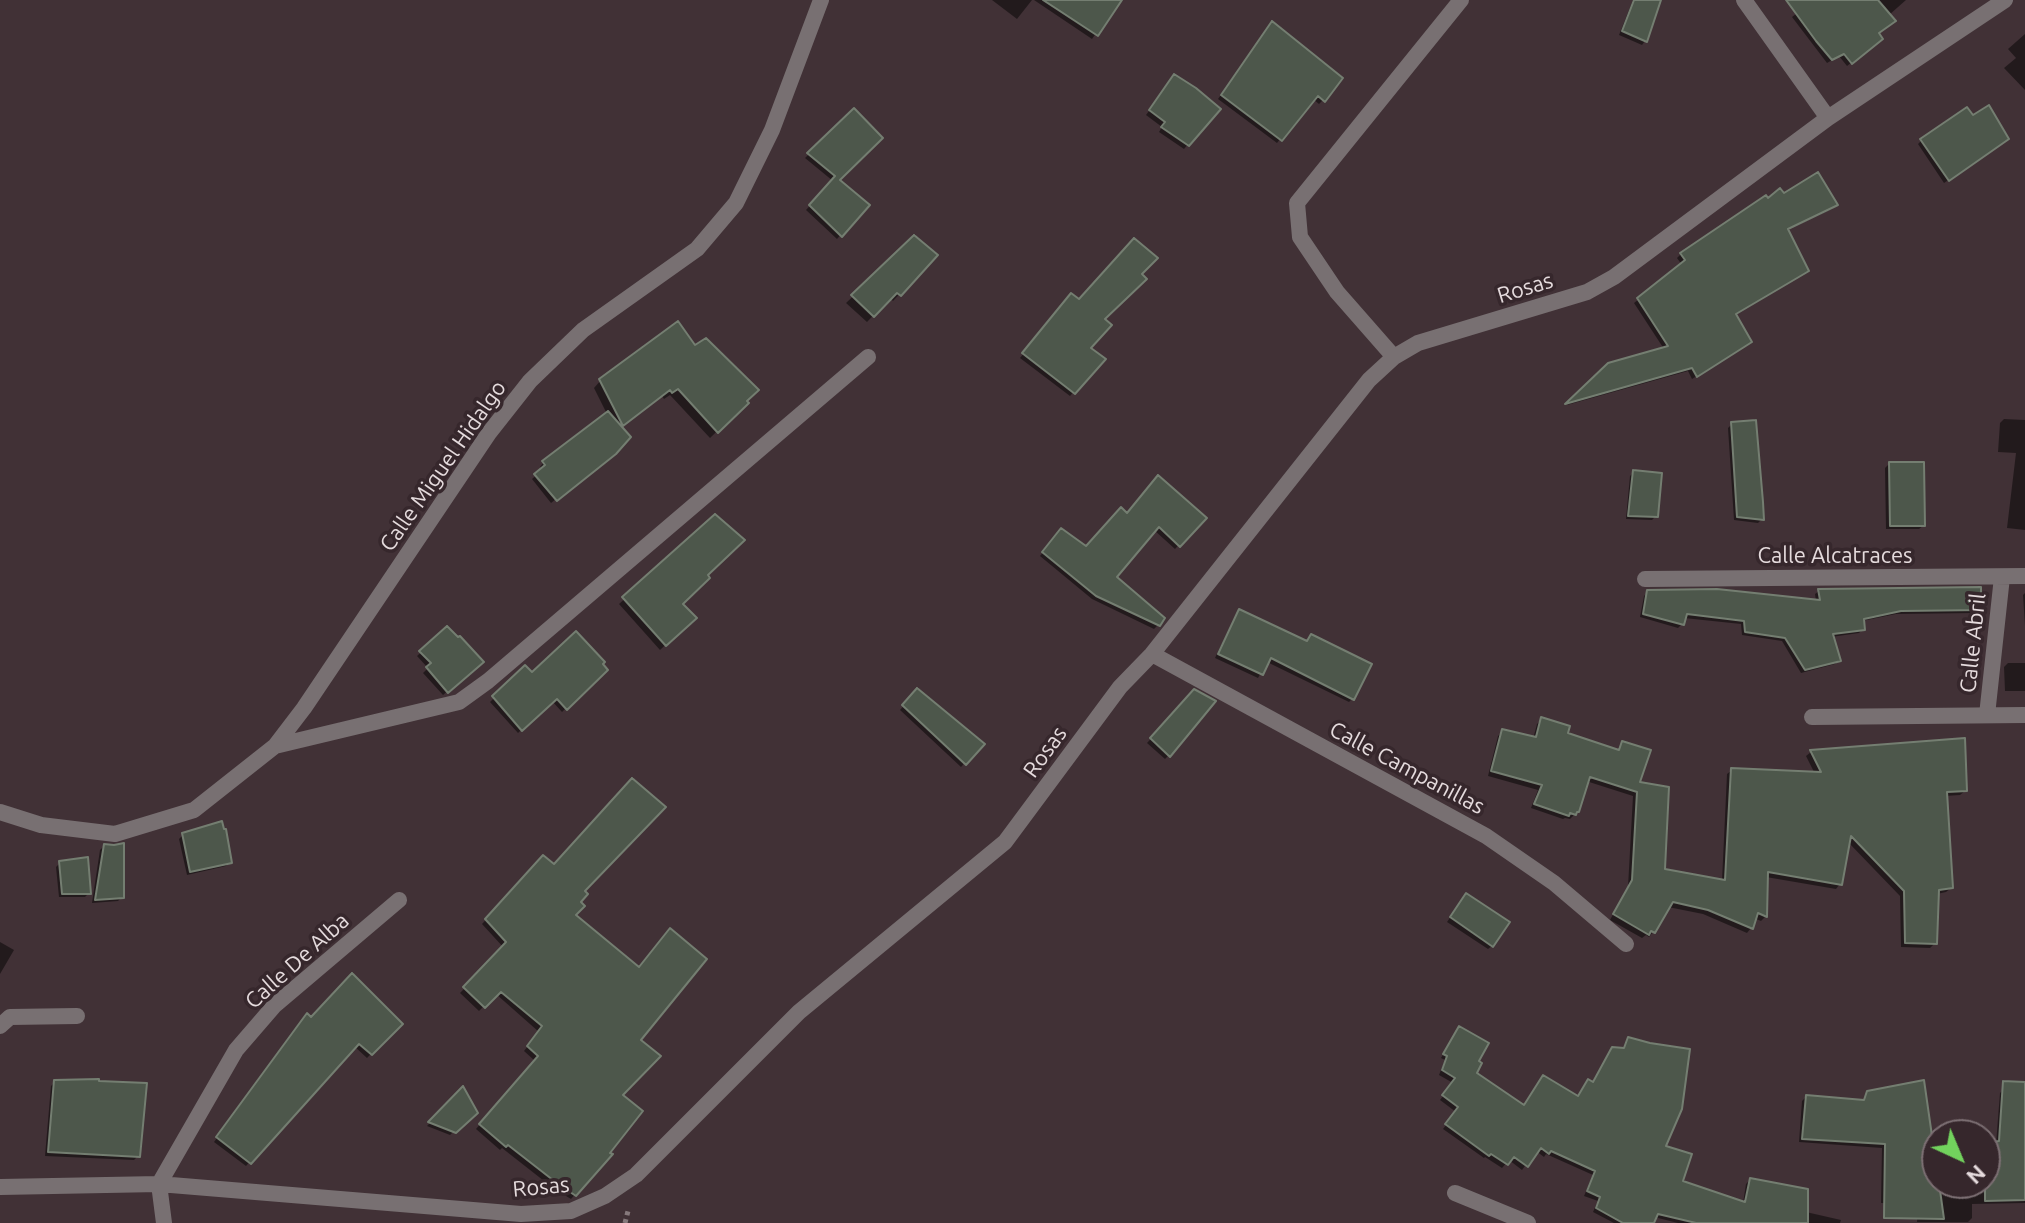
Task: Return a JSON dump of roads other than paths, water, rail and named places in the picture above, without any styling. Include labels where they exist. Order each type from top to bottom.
[{"type":"street","name":"Calle Miguel Hidalgo","points":[[0,812],[41,825],[115,834],[194,810],[275,746],[304,708],[489,433],[530,381],[583,330],[697,249],[736,203],[772,130],[821,0]]},
{"type":"street","points":[[1394,357],[1337,292],[1300,237],[1297,203],[1461,0]]},
{"type":"street","points":[[1744,0],[1828,118]]},
{"type":"street","name":"Rosas","points":[[0,1187],[159,1184],[521,1214],[571,1211],[605,1196],[636,1175],[799,1012],[1005,842],[1120,687],[1152,654],[1369,380],[1394,357],[1418,343],[1587,292],[1614,277],[1828,118],[2005,0]]},
{"type":"street","name":"Calle Miguel Hidalgo","points":[[275,746],[459,702],[488,681],[868,357]]},
{"type":"street","name":"Calle Alcatraces","points":[[1645,579],[2025,576]]},
{"type":"street","name":"Calle Abril","points":[[1987,715],[2002,577]]},
{"type":"street","name":"Calle Campanillas","points":[[1152,654],[1486,836],[1554,883],[1626,944]]},
{"type":"street","points":[[1812,717],[2025,715]]},
{"type":"street","name":"Calle De Alba","points":[[159,1184],[236,1050],[274,1006],[399,900]]},
{"type":"street","points":[[0,1026],[10,1017],[77,1016]]},
{"type":"street","points":[[159,1184],[164,1223]]},
{"type":"street","points":[[1455,1193],[1528,1223]]}]
